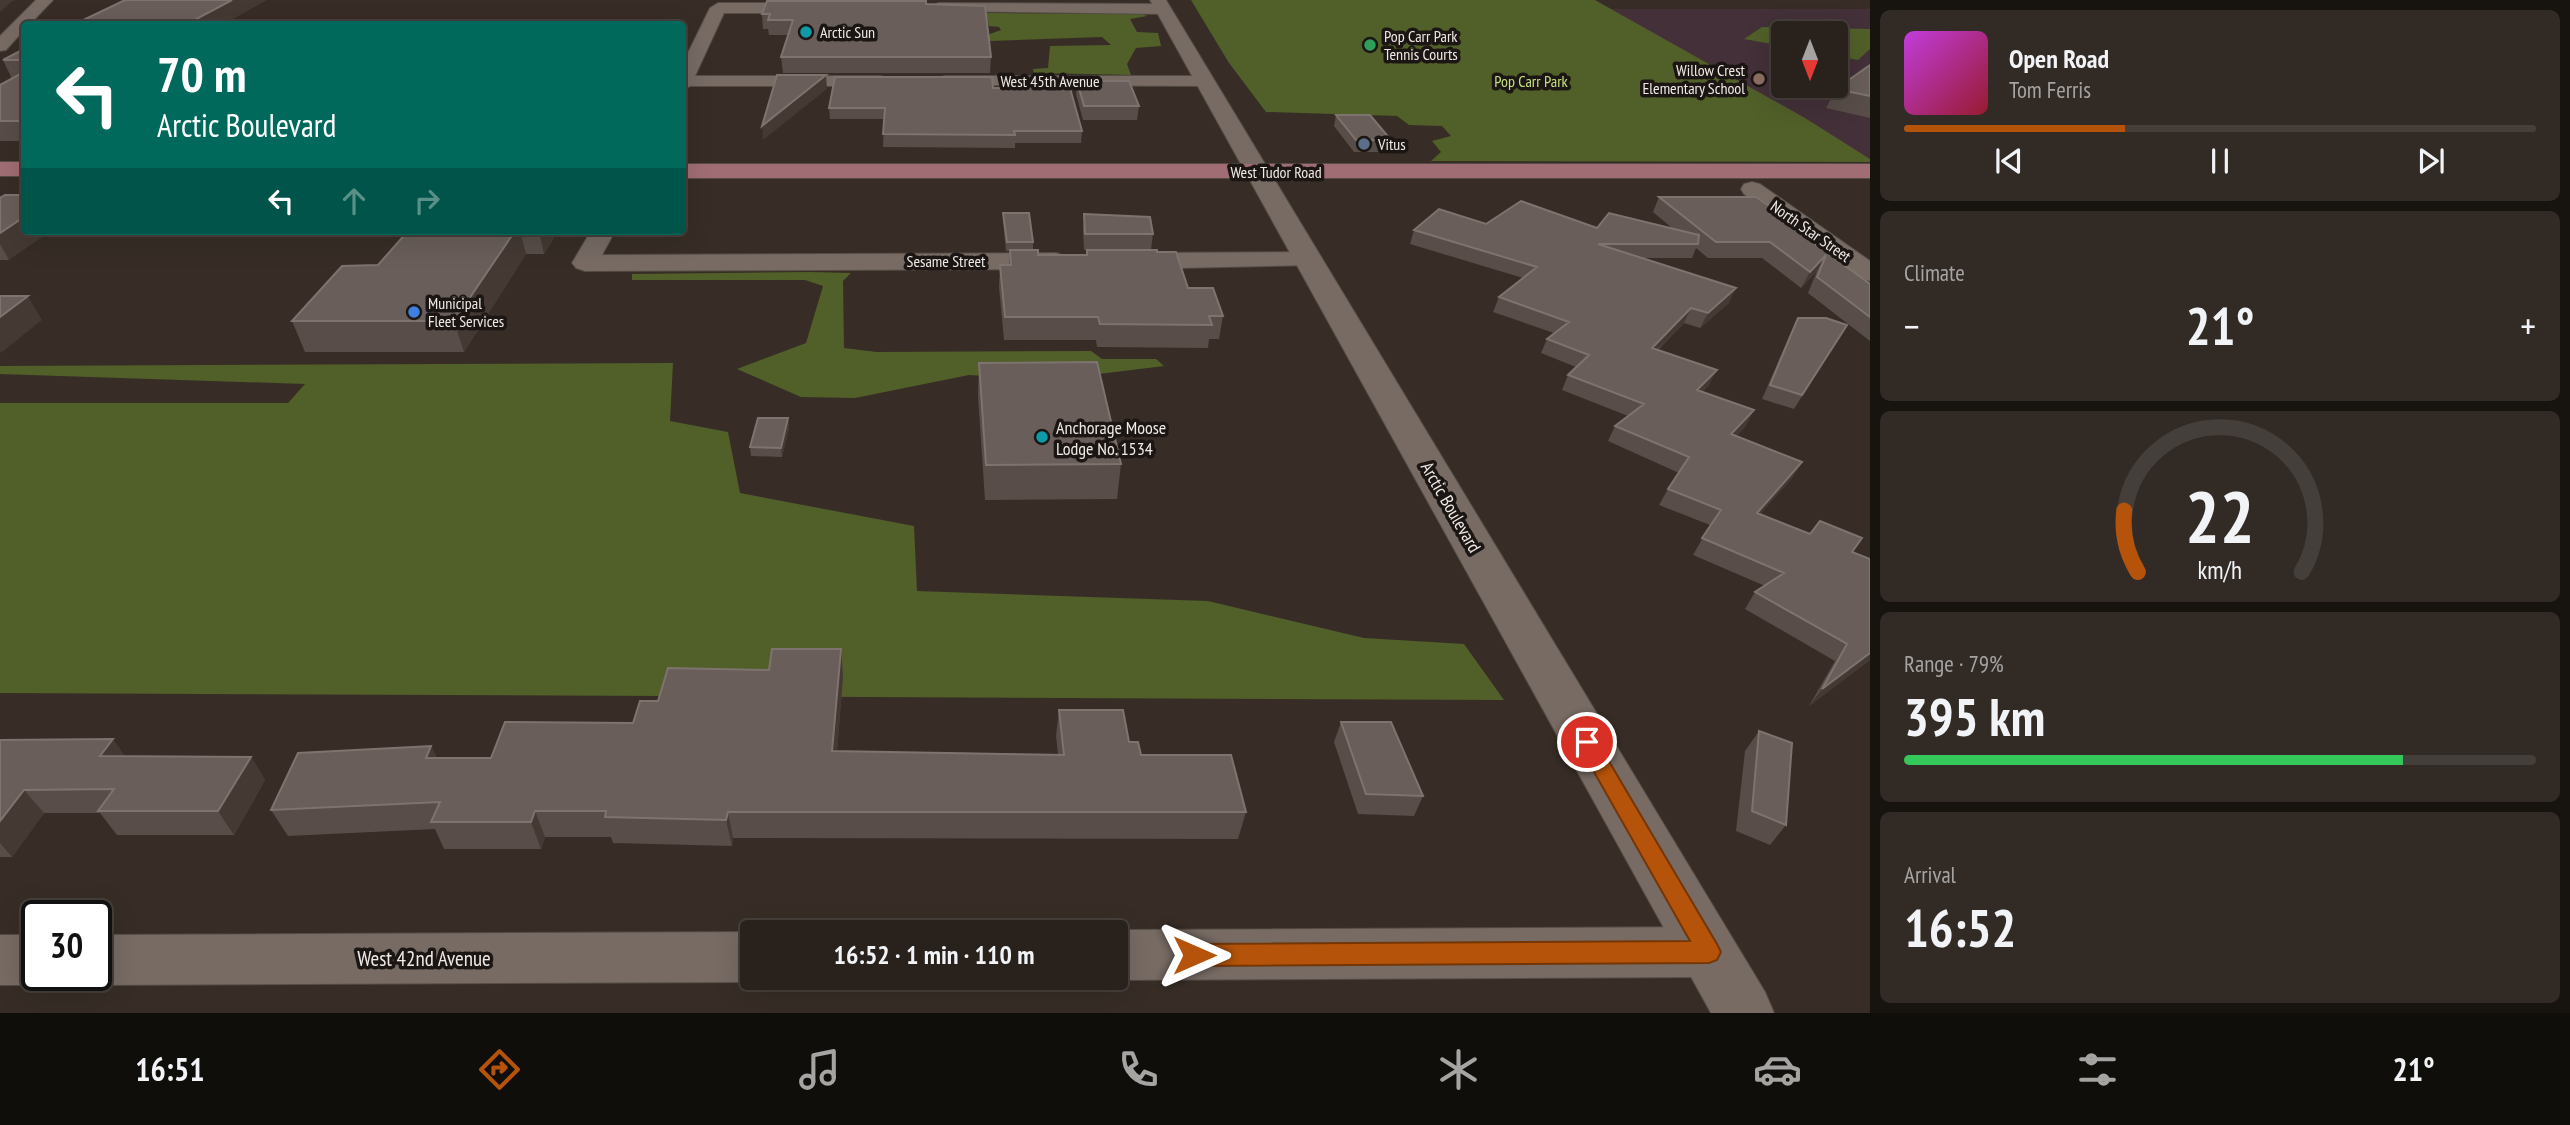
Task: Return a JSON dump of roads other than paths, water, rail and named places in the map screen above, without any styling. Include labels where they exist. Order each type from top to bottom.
[{"type":"main road","name":"Arctic Boulevard","points":[[1160,4],[1744,1013]]},
{"type":"main road","points":[[0,169],[21,169]]},
{"type":"main road","name":"West Tudor Road","points":[[686,171],[1752,189],[1870,188]]},
{"type":"main road","name":"West Tudor Road","points":[[686,189],[1870,171]]},
{"type":"main road","points":[[0,190],[21,190]]},
{"type":"street","points":[[24,21],[45,0]]},
{"type":"street","points":[[922,8],[1160,4]]},
{"type":"street","points":[[686,79],[718,8],[828,8]]},
{"type":"street","points":[[0,46],[21,25]]},
{"type":"street","points":[[686,83],[903,81]]},
{"type":"street","name":"West 45th Avenue","points":[[931,81],[1205,81]]},
{"type":"street","name":"North Star Street","points":[[1752,189],[1870,272]]},
{"type":"street","name":"Sesame Street","points":[[601,235],[585,263],[1084,261]]},
{"type":"street","points":[[1111,261],[1307,260]]},
{"type":"street","points":[[1128,955],[1709,952]]},
{"type":"street","name":"West 42nd Avenue","points":[[112,960],[740,957]]},
{"type":"street","points":[[0,960],[21,960]]},
{"type":"place","name":"Arctic Sun","points":[[806,32]]},
{"type":"place","name":"Pop Carr Park Tennis Courts","points":[[1370,45]]},
{"type":"place","name":"Willow Crest Elementary School","points":[[1759,79]]},
{"type":"place","name":"Vitus","points":[[1364,144]]},
{"type":"place","name":"Municipal Fleet Services","points":[[414,312]]},
{"type":"place","name":"Anchorage Moose Lodge No. 1534","points":[[1042,437]]},
{"type":"park label","name":"Pop Carr Park","points":[[1531,81]]}]
